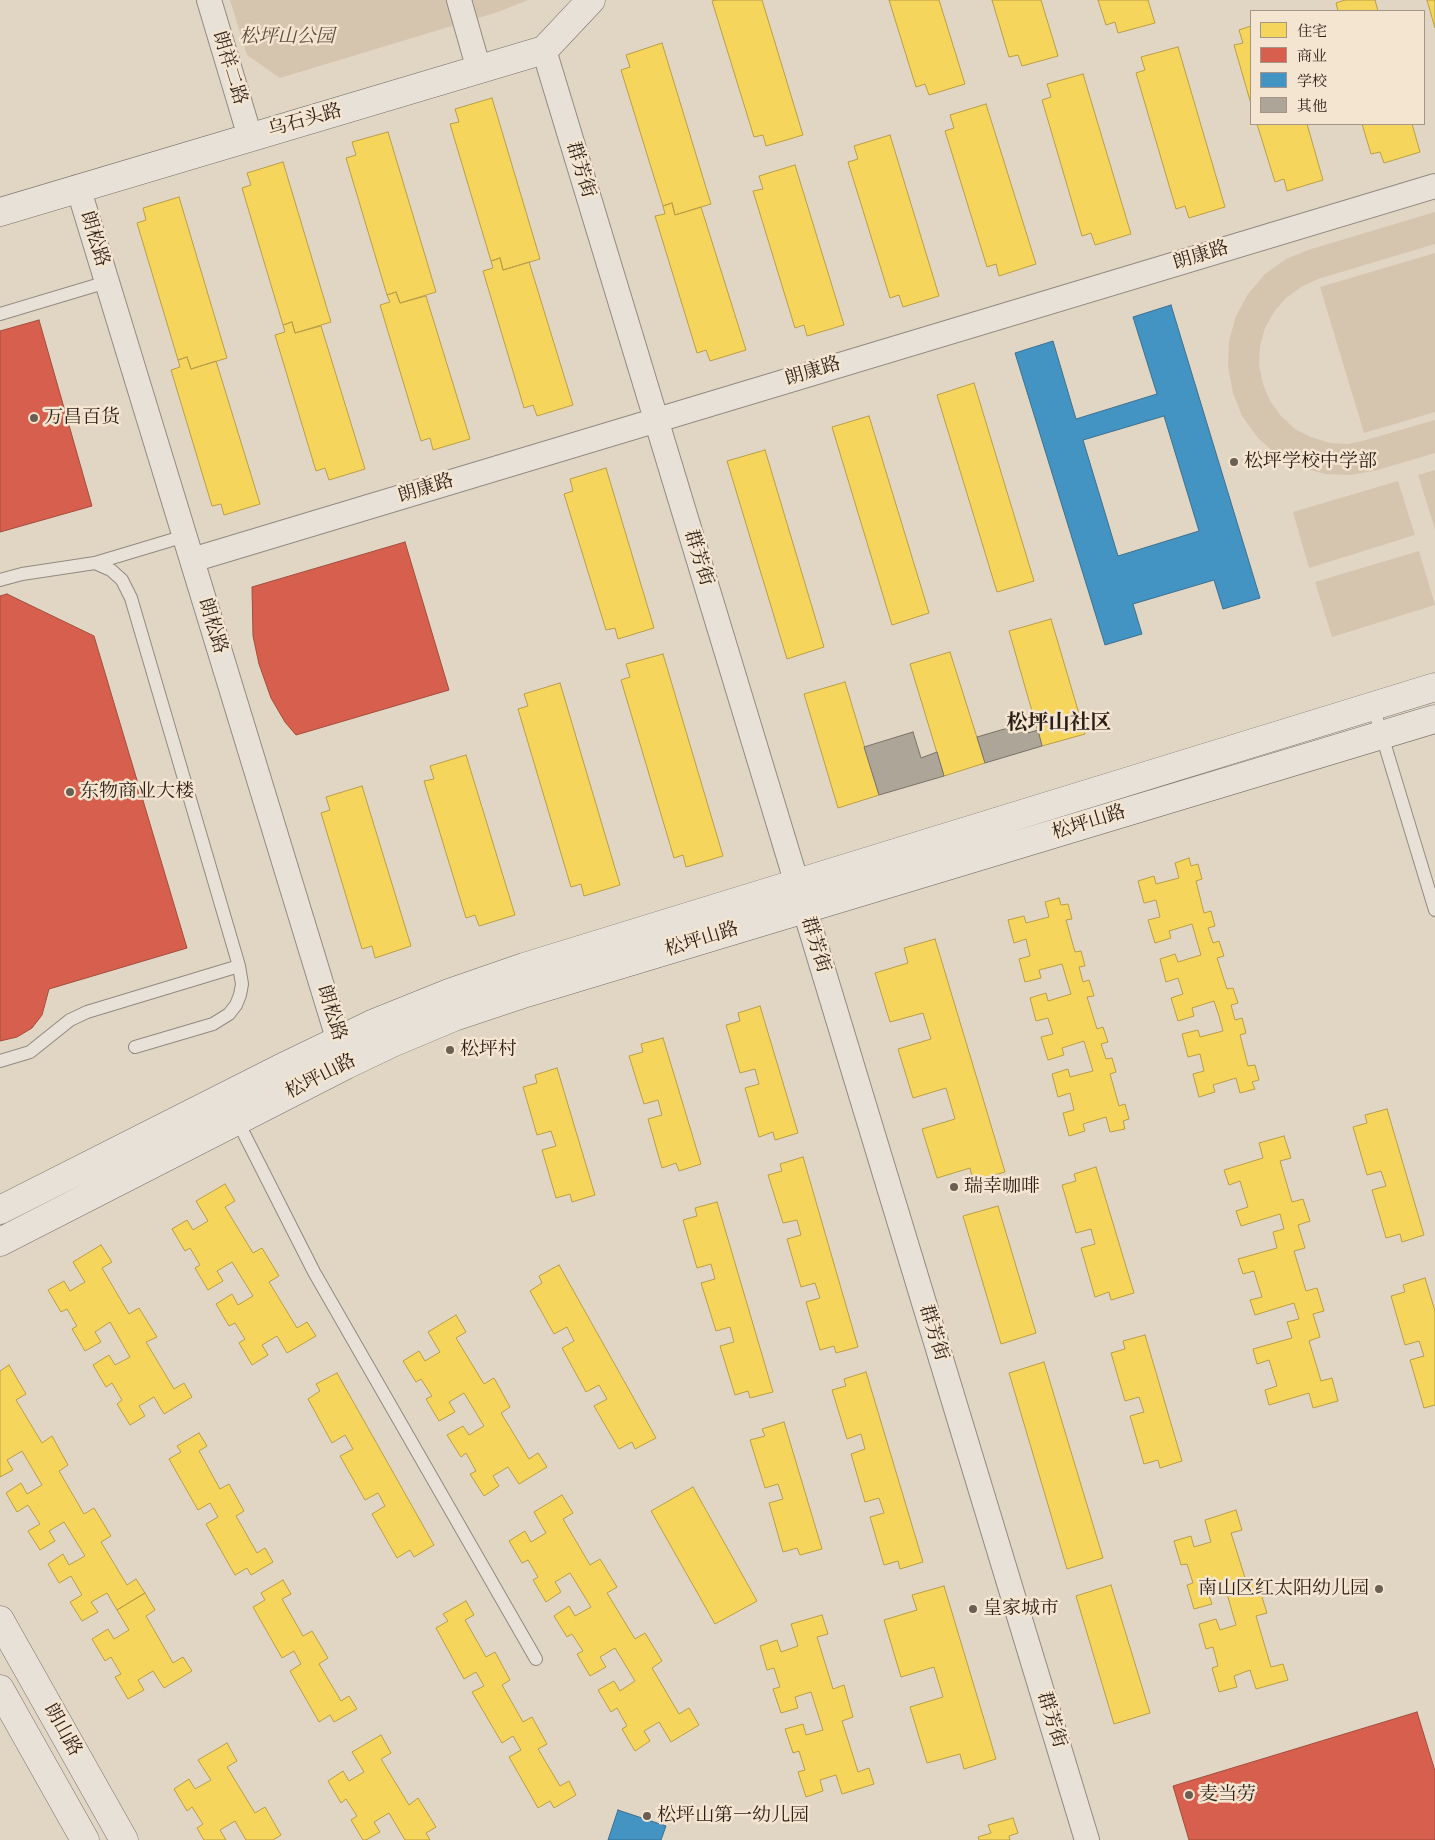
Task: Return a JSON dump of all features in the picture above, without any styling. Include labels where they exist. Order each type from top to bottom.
[{"type":"street","name":"朗祥二路","points":[[209,0],[250,137]]},
{"type":"street","points":[[459,0],[478,70]]},
{"type":"street","name":"乌石头路","points":[[0,212],[78,187],[544,50],[591,0]]},
{"type":"street","name":"群芳街","points":[[544,50],[1087,1840]]},
{"type":"street","name":"朗康路","points":[[192,560],[1435,186]]},
{"type":"street","name":"朗松路","points":[[78,187],[343,1052]]},
{"type":"street","name":"松坪山路","points":[[0,1242],[237,1120],[343,1052],[372,1024],[449,993],[524,967],[1435,687]]},
{"type":"street","name":"松坪山路","points":[[0,1210],[225,1096],[343,1052],[392,1042],[463,1014],[526,993],[1435,719]]},
{"type":"street","name":"朗山路","points":[[0,1620],[124,1840]]},
{"type":"street","name":"朗山路","points":[[0,1690],[85,1840]]},
{"type":"lane","points":[[0,314],[108,282]]},
{"type":"lane","points":[[0,580],[22,574],[95,563],[185,536]]},
{"type":"lane","points":[[95,563],[111,570],[122,580],[131,598],[240,966],[242,984],[236,1005],[229,1014],[213,1024],[135,1047]]},
{"type":"lane","points":[[1373,706],[1435,910]]},
{"type":"lane","points":[[0,1061],[30,1052],[70,1020],[87,1012],[240,966]]},
{"type":"lane","points":[[225,1096],[314,1272],[536,1659]]},
{"type":"green space","name":"松坪山公园","points":[[230,0],[528,0],[498,12],[280,78],[247,55]]},
{"type":"green space","points":[[1435,212],[1435,244],[1318,279],[1301,287],[1286,298],[1274,312],[1265,328],[1260,346],[1259,365],[1263,384],[1270,401],[1281,416],[1295,429],[1311,437],[1330,443],[1348,444],[1435,420],[1435,453],[1374,471],[1350,475],[1325,474],[1300,467],[1277,455],[1258,438],[1242,416],[1233,393],[1228,367],[1229,341],[1236,316],[1248,294],[1265,274],[1286,259],[1308,250]]},
{"type":"green space","points":[[1435,253],[1435,412],[1364,433],[1320,287]]},
{"type":"green space","points":[[1435,470],[1435,529],[1418,475]]},
{"type":"green space","points":[[1398,481],[1415,535],[1309,568],[1293,512]]},
{"type":"green space","points":[[1419,551],[1435,605],[1332,637],[1315,582]]},
{"type":"building: 住宅","points":[[762,0],[803,135],[766,146],[763,135],[754,137],[712,1]]},
{"type":"building: 住宅","points":[[889,0],[939,0],[965,84],[929,95],[925,84],[916,87]]},
{"type":"building: 住宅","points":[[992,0],[1041,0],[1058,56],[1022,66],[1018,55],[1009,57]]},
{"type":"building: 住宅","points":[[1098,0],[1148,0],[1155,23],[1118,33],[1115,22],[1106,25]]},
{"type":"building: 住宅","points":[[1345,0],[1375,0],[1378,10],[1338,10],[1336,3]]},
{"type":"building: 住宅","points":[[1427,0],[1435,0],[1435,28]]},
{"type":"building: 住宅","points":[[1250,26],[1250,101],[1234,45],[1243,43],[1239,30]]},
{"type":"building: 住宅","points":[[662,43],[711,204],[675,215],[672,203],[663,206],[621,70],[630,67],[626,55]]},
{"type":"building: 住宅","points":[[1178,47],[1225,207],[1189,218],[1185,206],[1176,209],[1136,73],[1145,70],[1141,57]]},
{"type":"building: 住宅","points":[[1083,74],[1131,234],[1095,245],[1091,233],[1082,236],[1042,100],[1051,97],[1047,84]]},
{"type":"building: 住宅","points":[[492,98],[540,259],[503,270],[500,258],[491,261],[450,124],[459,122],[455,109]]},
{"type":"building: 住宅","points":[[986,104],[1036,264],[999,276],[996,264],[987,267],[945,131],[954,128],[950,115]]},
{"type":"building: 住宅","points":[[1257,125],[1307,125],[1323,180],[1287,191],[1284,179],[1275,182]]},
{"type":"building: 住宅","points":[[1362,125],[1412,125],[1420,152],[1384,163],[1380,152],[1371,154]]},
{"type":"building: 住宅","points":[[388,132],[436,292],[400,303],[396,292],[387,295],[346,158],[356,155],[352,142]]},
{"type":"building: 住宅","points":[[890,135],[939,296],[903,307],[899,295],[890,298],[848,162],[858,159],[854,146]]},
{"type":"building: 住宅","points":[[283,162],[331,322],[295,333],[292,322],[283,325],[242,188],[251,185],[247,173]]},
{"type":"building: 住宅","points":[[795,165],[844,325],[807,336],[804,325],[795,328],[753,191],[763,189],[759,176]]},
{"type":"building: 住宅","points":[[179,197],[227,358],[191,369],[187,357],[178,360],[137,223],[146,220],[143,208]]},
{"type":"building: 住宅","points":[[672,203],[675,215],[701,207],[746,350],[710,361],[706,350],[697,353],[655,216],[665,214],[663,206]]},
{"type":"building: 住宅","points":[[500,258],[503,270],[529,262],[573,405],[537,416],[533,405],[524,408],[483,271],[493,268],[491,261]]},
{"type":"building: 住宅","points":[[396,292],[400,303],[426,296],[470,439],[433,450],[430,438],[421,441],[380,305],[390,302],[387,295]]},
{"type":"building: 住宅","points":[[292,322],[295,333],[321,326],[365,469],[329,480],[325,468],[316,471],[275,335],[285,332],[283,325]]},
{"type":"building: 住宅","points":[[187,357],[191,369],[216,361],[260,504],[224,515],[221,504],[212,506],[171,370],[180,367],[178,360]]},
{"type":"building: 住宅","points":[[974,383],[1034,581],[997,592],[937,395]]},
{"type":"building: 住宅","points":[[869,416],[929,613],[892,625],[832,427]]},
{"type":"building: 住宅","points":[[765,450],[824,647],[787,659],[727,461]]},
{"type":"building: 住宅","points":[[606,468],[654,628],[618,639],[615,628],[606,630],[564,494],[573,491],[570,479]]},
{"type":"building: 住宅","points":[[1051,619],[1085,734],[1042,746],[1009,631]]},
{"type":"building: 住宅","points":[[950,652],[985,763],[944,776],[910,664]]},
{"type":"building: 住宅","points":[[663,654],[723,856],[686,867],[683,855],[674,858],[621,680],[630,677],[626,664]]},
{"type":"building: 住宅","points":[[845,682],[879,795],[838,808],[804,694]]},
{"type":"building: 住宅","points":[[560,683],[620,885],[584,896],[581,884],[571,887],[518,709],[528,706],[524,694]]},
{"type":"building: 住宅","points":[[466,755],[515,915],[479,926],[475,915],[466,918],[424,781],[434,779],[430,766]]},
{"type":"building: 住宅","points":[[362,786],[411,946],[375,958],[372,946],[362,949],[321,813],[330,810],[326,797]]},
{"type":"building: 住宅","points":[[1189,858],[1191,866],[1198,864],[1202,879],[1196,881],[1204,913],[1211,911],[1215,926],[1208,928],[1213,943],[1219,941],[1224,956],[1217,958],[1227,989],[1233,988],[1238,1003],[1231,1005],[1235,1020],[1242,1018],[1246,1033],[1240,1035],[1248,1066],[1255,1065],[1259,1080],[1252,1082],[1255,1089],[1240,1093],[1236,1078],[1213,1085],[1215,1092],[1199,1097],[1193,1074],[1204,1071],[1200,1054],[1188,1057],[1182,1034],[1198,1030],[1200,1037],[1223,1031],[1219,1016],[1214,1001],[1192,1008],[1194,1016],[1178,1021],[1171,998],[1183,994],[1178,978],[1166,982],[1160,959],[1175,954],[1178,962],[1201,955],[1192,924],[1169,931],[1171,938],[1155,943],[1148,920],[1160,917],[1156,900],[1144,903],[1138,881],[1154,876],[1156,884],[1179,878],[1175,863]]},
{"type":"building: 住宅","points":[[1059,898],[1061,905],[1068,904],[1072,919],[1066,920],[1075,952],[1081,951],[1085,966],[1079,967],[1083,982],[1089,980],[1094,996],[1087,997],[1097,1029],[1103,1027],[1108,1042],[1101,1044],[1106,1059],[1112,1058],[1116,1072],[1110,1074],[1119,1106],[1125,1104],[1129,1119],[1123,1121],[1125,1129],[1110,1132],[1106,1117],[1083,1124],[1085,1131],[1069,1136],[1063,1113],[1074,1110],[1070,1093],[1058,1097],[1052,1074],[1068,1069],[1070,1077],[1093,1071],[1084,1041],[1062,1048],[1064,1055],[1048,1060],[1041,1037],[1053,1034],[1048,1018],[1036,1021],[1030,998],[1046,993],[1048,1001],[1071,994],[1062,964],[1039,970],[1041,978],[1025,982],[1019,959],[1030,956],[1026,939],[1014,943],[1008,920],[1024,916],[1026,923],[1049,917],[1045,902]]},
{"type":"building: 住宅","points":[[935,939],[1005,1172],[973,1181],[970,1168],[937,1178],[922,1129],[955,1119],[946,1088],[913,1098],[898,1049],[931,1039],[923,1013],[890,1022],[875,973],[908,963],[904,948]]},
{"type":"building: 住宅","points":[[760,1006],[798,1133],[775,1140],[773,1132],[759,1137],[745,1088],[759,1084],[755,1069],[740,1073],[726,1025],[740,1021],[738,1013]]},
{"type":"building: 住宅","points":[[663,1038],[701,1164],[679,1171],[676,1163],[662,1168],[648,1119],[662,1115],[658,1100],[644,1104],[629,1056],[643,1052],[641,1044]]},
{"type":"building: 住宅","points":[[557,1068],[595,1195],[572,1202],[570,1194],[556,1198],[542,1150],[556,1146],[551,1131],[537,1135],[523,1087],[537,1083],[535,1075]]},
{"type":"building: 住宅","points":[[1387,1109],[1424,1235],[1402,1242],[1400,1234],[1386,1238],[1372,1190],[1386,1186],[1381,1171],[1367,1175],[1353,1127],[1367,1123],[1365,1115]]},
{"type":"building: 住宅","points":[[1284,1136],[1291,1158],[1280,1161],[1292,1202],[1303,1199],[1310,1221],[1298,1225],[1305,1248],[1294,1251],[1306,1291],[1317,1288],[1324,1311],[1313,1314],[1320,1337],[1309,1341],[1321,1381],[1332,1378],[1338,1401],[1313,1408],[1309,1393],[1269,1405],[1265,1390],[1277,1386],[1269,1360],[1257,1364],[1253,1349],[1292,1338],[1287,1322],[1299,1319],[1294,1303],[1255,1315],[1250,1300],[1262,1297],[1254,1271],[1243,1274],[1238,1259],[1277,1248],[1273,1232],[1284,1229],[1280,1214],[1241,1226],[1236,1211],[1248,1207],[1240,1181],[1229,1185],[1224,1170],[1263,1158],[1259,1143]]},
{"type":"building: 住宅","points":[[803,1157],[858,1347],[836,1353],[834,1346],[820,1350],[806,1302],[820,1298],[815,1283],[801,1287],[787,1239],[801,1235],[797,1220],[783,1223],[768,1175],[782,1171],[780,1164]]},
{"type":"building: 住宅","points":[[1096,1167],[1134,1293],[1111,1300],[1109,1292],[1095,1297],[1081,1248],[1095,1244],[1091,1229],[1076,1233],[1062,1185],[1076,1181],[1074,1174]]},
{"type":"building: 住宅","points":[[225,1184],[235,1201],[225,1207],[253,1253],[262,1248],[279,1276],[269,1282],[297,1328],[307,1322],[316,1336],[287,1353],[277,1336],[262,1345],[268,1355],[252,1365],[239,1343],[245,1339],[235,1323],[229,1326],[216,1304],[232,1294],[238,1305],[253,1296],[232,1262],[217,1271],[223,1281],[208,1290],[195,1268],[200,1265],[190,1248],[185,1251],[172,1229],[187,1220],[193,1230],[208,1221],[196,1201]]},
{"type":"building: 住宅","points":[[717,1202],[773,1392],[750,1398],[748,1391],[735,1395],[720,1346],[734,1342],[730,1327],[716,1331],[701,1283],[715,1279],[711,1264],[697,1268],[683,1220],[697,1216],[695,1208]]},
{"type":"building: 住宅","points":[[998,1206],[1036,1333],[1001,1344],[963,1216]]},
{"type":"building: 住宅","points":[[101,1245],[112,1262],[102,1268],[129,1314],[139,1308],[157,1337],[146,1342],[174,1389],[184,1383],[192,1397],[164,1414],[154,1397],[139,1406],[145,1416],[130,1425],[117,1404],[122,1400],[112,1383],[106,1387],[93,1365],[109,1355],[115,1365],[130,1357],[110,1322],[95,1332],[101,1342],[85,1351],[72,1329],[77,1326],[67,1309],[61,1312],[48,1290],[64,1281],[70,1291],[85,1282],[73,1262]]},
{"type":"building: 住宅","points":[[559,1265],[656,1438],[635,1449],[632,1442],[619,1449],[594,1406],[607,1399],[599,1385],[586,1392],[562,1348],[574,1341],[567,1327],[554,1334],[530,1291],[542,1283],[539,1276]]},
{"type":"building: 住宅","points":[[1425,1278],[1435,1311],[1435,1405],[1424,1408],[1410,1360],[1424,1356],[1419,1341],[1405,1345],[1391,1296],[1405,1292],[1403,1285]]},
{"type":"building: 住宅","points":[[456,1315],[466,1332],[456,1338],[484,1384],[494,1378],[510,1407],[501,1413],[529,1459],[538,1453],[547,1467],[519,1484],[508,1467],[493,1476],[499,1486],[484,1496],[470,1474],[476,1471],[466,1453],[461,1457],[447,1435],[463,1426],[469,1435],[484,1426],[464,1393],[449,1402],[455,1412],[439,1421],[426,1399],[432,1396],[421,1379],[416,1382],[403,1361],[419,1351],[425,1361],[440,1352],[428,1332]]},
{"type":"building: 住宅","points":[[1145,1335],[1182,1461],[1160,1468],[1158,1460],[1144,1464],[1130,1416],[1144,1412],[1139,1397],[1125,1401],[1111,1353],[1125,1349],[1123,1341]]},
{"type":"building: 住宅","points":[[1044,1362],[1103,1558],[1067,1569],[1009,1373]]},
{"type":"building: 住宅","points":[[9,1365],[26,1394],[16,1400],[42,1443],[52,1436],[68,1465],[59,1471],[84,1514],[94,1508],[111,1536],[101,1542],[127,1585],[136,1579],[145,1593],[117,1610],[107,1593],[91,1602],[98,1612],[82,1621],[70,1602],[82,1595],[71,1576],[59,1583],[48,1564],[63,1554],[69,1565],[85,1556],[64,1522],[49,1531],[55,1541],[40,1550],[28,1531],[40,1524],[28,1505],[17,1512],[6,1493],[21,1483],[27,1494],[42,1485],[22,1451],[7,1460],[13,1470],[0,1477],[0,1371]]},
{"type":"building: 住宅","points":[[866,1372],[923,1562],[900,1569],[898,1561],[884,1565],[870,1517],[884,1513],[879,1498],[865,1502],[851,1454],[865,1449],[861,1434],[847,1439],[832,1390],[846,1386],[844,1379]]},
{"type":"building: 住宅","points":[[337,1373],[434,1545],[414,1557],[410,1550],[397,1558],[372,1514],[385,1506],[378,1493],[365,1500],[340,1456],[353,1449],[345,1435],[332,1443],[308,1399],[320,1391],[316,1384]]},
{"type":"building: 住宅","points":[[784,1422],[822,1549],[800,1555],[797,1548],[783,1552],[769,1503],[783,1499],[778,1484],[765,1488],[750,1440],[765,1436],[762,1429]]},
{"type":"building: 住宅","points":[[199,1433],[207,1446],[199,1451],[220,1489],[229,1484],[244,1511],[236,1516],[257,1553],[265,1548],[273,1562],[251,1575],[247,1568],[235,1575],[206,1524],[218,1517],[210,1503],[198,1510],[169,1459],[181,1452],[177,1446]]},
{"type":"building: 住宅","points":[[693,1487],[757,1601],[715,1624],[651,1511]]},
{"type":"building: 住宅","points":[[562,1495],[573,1513],[563,1519],[590,1565],[600,1559],[617,1587],[607,1593],[635,1639],[645,1633],[662,1661],[652,1668],[679,1714],[689,1708],[699,1725],[671,1742],[659,1722],[644,1731],[650,1741],[635,1751],[622,1729],[627,1726],[617,1708],[611,1712],[598,1690],[614,1681],[620,1691],[635,1681],[615,1648],[600,1657],[606,1667],[590,1676],[577,1654],[583,1651],[572,1634],[567,1637],[554,1616],[569,1606],[575,1616],[591,1607],[570,1573],[555,1582],[561,1592],[546,1602],[533,1580],[538,1577],[528,1560],[522,1563],[509,1541],[525,1531],[531,1542],[546,1533],[534,1512]]},
{"type":"building: 住宅","points":[[1236,1510],[1242,1530],[1231,1533],[1247,1584],[1257,1581],[1267,1613],[1256,1616],[1271,1667],[1283,1664],[1288,1680],[1256,1689],[1250,1670],[1234,1676],[1237,1687],[1219,1692],[1212,1668],[1218,1666],[1213,1647],[1206,1649],[1199,1624],[1216,1619],[1220,1630],[1236,1625],[1225,1587],[1208,1593],[1212,1604],[1194,1609],[1187,1585],[1193,1583],[1187,1564],[1181,1565],[1174,1541],[1191,1536],[1194,1547],[1211,1542],[1205,1520]]},
{"type":"building: 住宅","points":[[283,1580],[291,1594],[282,1599],[303,1636],[312,1631],[328,1658],[319,1664],[341,1701],[349,1696],[357,1709],[334,1722],[330,1715],[319,1722],[290,1671],[301,1664],[294,1651],[282,1658],[253,1607],[265,1600],[261,1593]]},
{"type":"building: 住宅","points":[[1111,1585],[1150,1713],[1114,1724],[1076,1596]]},
{"type":"building: 住宅","points":[[944,1586],[996,1759],[964,1769],[960,1754],[927,1763],[910,1707],[943,1697],[934,1667],[901,1677],[884,1620],[917,1610],[912,1595]]},
{"type":"building: 住宅","points":[[145,1593],[155,1610],[146,1616],[173,1663],[183,1657],[192,1671],[164,1688],[153,1671],[138,1680],[144,1690],[128,1699],[115,1677],[121,1674],[111,1657],[105,1661],[92,1639],[108,1629],[114,1639],[129,1630],[117,1610]]},
{"type":"building: 住宅","points":[[466,1601],[474,1615],[465,1620],[486,1657],[495,1652],[510,1680],[502,1685],[523,1722],[532,1717],[547,1744],[538,1749],[560,1786],[569,1781],[576,1795],[554,1808],[550,1801],[538,1808],[509,1757],[521,1750],[513,1736],[502,1743],[472,1692],[484,1686],[476,1672],[464,1679],[436,1628],[448,1621],[443,1614]]},
{"type":"building: 住宅","points":[[822,1615],[828,1634],[817,1637],[833,1689],[844,1685],[853,1717],[842,1721],[858,1772],[869,1768],[874,1784],[842,1794],[836,1775],[820,1780],[823,1791],[806,1797],[798,1772],[805,1770],[799,1751],[793,1753],[785,1729],[803,1724],[806,1735],[823,1730],[811,1692],[795,1697],[798,1708],[781,1713],[773,1689],[780,1687],[774,1668],[767,1670],[760,1646],[777,1640],[781,1652],[798,1646],[791,1624]]},
{"type":"building: 住宅","points":[[381,1735],[391,1753],[381,1759],[409,1805],[418,1798],[436,1827],[426,1833],[430,1840],[405,1840],[389,1813],[374,1822],[380,1832],[363,1840],[351,1820],[357,1816],[346,1799],[341,1803],[328,1781],[343,1771],[349,1781],[364,1772],[352,1752]]},
{"type":"building: 住宅","points":[[227,1743],[237,1761],[227,1767],[255,1813],[265,1807],[281,1835],[273,1840],[246,1840],[235,1821],[220,1830],[226,1840],[204,1840],[197,1828],[203,1824],[192,1807],[187,1811],[174,1789],[189,1779],[195,1789],[211,1780],[198,1760]]},
{"type":"building: 住宅","points":[[1013,1818],[1018,1833],[1009,1836],[1010,1840],[979,1840],[978,1837],[991,1833],[988,1825]]},
{"type":"building: 商业","name":"万昌百货","points":[[39,320],[92,506],[0,532],[0,331]]},
{"type":"building: 商业","points":[[405,542],[449,690],[296,735],[285,722],[271,698],[259,664],[253,636],[252,587]]},
{"type":"building: 商业","name":"东物商业大楼","points":[[7,594],[94,636],[187,948],[49,989],[42,1015],[32,1028],[17,1037],[0,1041],[0,596]]},
{"type":"building: 商业","points":[[1417,1712],[1435,1771],[1435,1840],[1189,1840],[1173,1786]]},
{"type":"building: 学校","points":[[1171,305],[1260,598],[1223,609],[1214,580],[1133,604],[1142,634],[1105,645],[1015,353],[1053,341],[1076,419],[1157,394],[1133,317]],"holes":[[[1164,416],[1199,531],[1118,556],[1083,440]]]},
{"type":"building: 学校","points":[[618,1810],[666,1826],[661,1840],[608,1840]]},
{"type":"building: 其他","points":[[1025,723],[1028,733],[1038,730],[1042,746],[985,763],[977,737]]},
{"type":"building: 其他","points":[[913,732],[921,758],[937,752],[944,776],[879,795],[864,747]]},
{"type":"place","name":"万昌百货","points":[[34,418]]},
{"type":"place","name":"松坪学校中学部","points":[[1234,462]]},
{"type":"place","name":"东物商业大楼","points":[[70,792]]},
{"type":"place","name":"松坪村","points":[[450,1050]]},
{"type":"place","name":"瑞幸咖啡","points":[[954,1187]]},
{"type":"place","name":"南山区红太阳幼儿园","points":[[1379,1589]]},
{"type":"place","name":"皇家城市","points":[[973,1609]]},
{"type":"place","name":"麦当劳","points":[[1189,1795]]},
{"type":"place","name":"松坪山第一幼儿园","points":[[647,1816]]},
{"type":"district","name":"松坪山社区","points":[[1059,724]]}]
